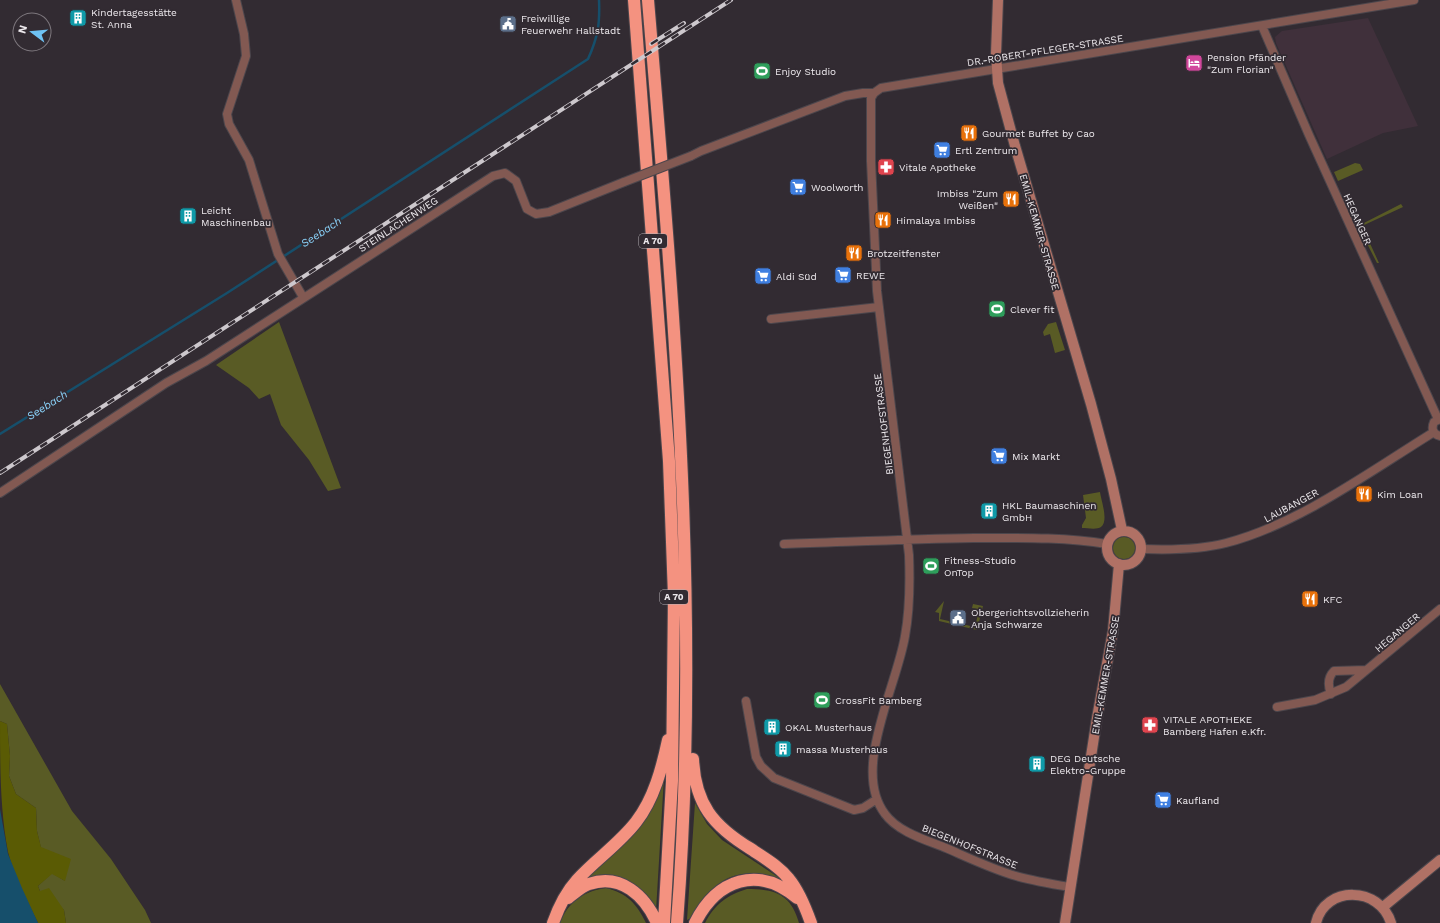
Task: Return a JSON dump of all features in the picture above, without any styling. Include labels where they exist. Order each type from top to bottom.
[{"type":"highway","name":"A 70","points":[[634,0],[669,461],[674,596],[674,711],[669,851],[664,923]]},
{"type":"highway","name":"A 70","points":[[648,0],[669,246],[682,456],[687,596],[687,708],[682,851],[677,923]]},
{"type":"highway","points":[[687,708],[693,770],[697,790],[703,805],[715,822],[725,831],[779,869],[790,880],[811,923]]},
{"type":"highway","points":[[553,923],[576,881],[624,836],[646,806],[662,765],[674,711]]},
{"type":"highway","points":[[695,923],[710,900],[722,889],[744,880],[758,879],[768,881],[788,890],[801,901]]},
{"type":"highway","points":[[564,901],[590,884],[603,882],[617,884],[634,891],[643,899],[657,923]]},
{"type":"street","points":[[236,0],[244,34],[246,56],[227,114],[233,132],[248,160],[278,254],[303,297]]},
{"type":"street","name":"EMIL-KEMMER-STRASSE","points":[[998,0],[996,26],[998,83],[1091,404],[1111,479],[1122,530]]},
{"type":"street","name":"DR.-ROBERT-PFLEGER-STRASSE","points":[[505,173],[516,181],[527,210],[536,214],[549,212],[701,151],[845,96],[874,93],[882,88],[997,68],[1414,0]]},
{"type":"street","name":"HEGANGER","points":[[1262,26],[1307,130],[1439,419]]},
{"type":"street","name":"BIEGENHOFSTRASSE","points":[[874,93],[870,105],[871,161],[879,307],[907,539],[910,588],[901,655],[874,753],[872,780],[877,799],[885,814],[892,821],[930,842],[1016,876],[1070,887]]},
{"type":"street","name":"STEINLACHENWEG","points":[[0,493],[166,383],[206,361],[486,179],[505,173]]},
{"type":"street","points":[[771,319],[879,307]]},
{"type":"street","name":"LAUBANGER","points":[[1142,549],[1178,549],[1213,546],[1270,528],[1309,508],[1437,434],[1432,426],[1439,419]]},
{"type":"street","points":[[1122,530],[1134,533],[1141,542],[1142,549],[1140,555],[1135,561],[1127,565],[1119,564],[1109,556],[1107,544],[1113,535],[1122,530]]},
{"type":"street","points":[[784,544],[907,539],[1046,538],[1107,544]]},
{"type":"street","name":"EMIL-KEMMER-STRASSE","points":[[1065,923],[1113,631],[1119,564]]},
{"type":"street","name":"HEGANGER","points":[[1277,707],[1314,700],[1346,687],[1440,609]]},
{"type":"street","points":[[1331,694],[1328,686],[1330,675],[1334,671],[1366,670]]},
{"type":"street","points":[[746,701],[756,757],[767,772],[774,778],[854,810],[864,808],[877,799]]},
{"type":"street","points":[[1383,907],[1440,860]]},
{"type":"street","points":[[1316,923],[1323,908],[1331,901],[1341,896],[1352,894],[1364,895],[1374,900],[1383,907],[1390,923]]},
{"type":"shaded area","points":[[1368,18],[1418,126],[1383,133],[1327,159],[1276,43],[1275,37],[1282,31]]},
{"type":"shaded area","points":[[1355,163],[1360,164],[1363,170],[1338,181],[1334,172]]},
{"type":"shaded area","points":[[1401,204],[1403,207],[1362,226],[1379,263],[1377,263],[1358,226]]},
{"type":"shaded area","points":[[279,322],[341,488],[328,491],[309,460],[281,425],[270,394],[259,399],[249,388],[216,365]]},
{"type":"shaded area","points":[[1056,322],[1065,350],[1055,353],[1050,334],[1044,336],[1043,332],[1048,324]]},
{"type":"shaded area","points":[[1100,492],[1104,510],[1103,524],[1101,527],[1092,529],[1082,528],[1086,518],[1083,495]]},
{"type":"shaded area","points":[[1120,537],[1128,537],[1135,544],[1135,552],[1128,559],[1120,559],[1113,552],[1113,544]]},
{"type":"shaded area","points":[[944,601],[940,619],[975,627],[979,610],[972,608],[973,604],[983,606],[977,630],[939,621],[939,613],[935,612]]},
{"type":"shaded area","points":[[0,684],[72,811],[111,859],[145,910],[151,923],[66,923],[64,910],[40,891],[38,886],[52,873],[65,881],[41,848],[37,831],[36,808],[16,794],[9,776],[10,756],[7,724],[0,721]]},
{"type":"shaded area","points":[[0,721],[7,724],[10,756],[9,776],[16,794],[36,808],[37,831],[41,847],[71,859],[65,881],[52,874],[38,886],[40,891],[49,888],[64,910],[66,923],[38,923],[17,880],[8,852],[5,836],[0,770]]},
{"type":"shaded area","points":[[664,777],[656,911],[639,891],[579,882],[626,841]]},
{"type":"shaded area","points":[[695,803],[707,824],[722,840],[781,879],[750,873],[727,879],[717,885],[708,894],[691,918],[687,920]]},
{"type":"shaded area","points":[[606,888],[626,896],[639,910],[646,923],[560,923],[567,909],[572,903],[584,895]]},
{"type":"shaded area","points":[[747,889],[766,890],[780,895],[791,905],[796,913],[799,923],[705,923],[717,905],[733,894]]},
{"type":"water","points":[[0,809],[8,854],[38,923],[0,923]]},
{"type":"waterway","name":"Seebach","points":[[0,434],[227,293],[588,59],[598,30],[599,0]]},
{"type":"railway","points":[[0,473],[731,0]]},
{"type":"railway","points":[[651,44],[684,23]]},
{"type":"place","name":"Kindertagesstätte St. Anna","points":[[78,18]]},
{"type":"place","name":"Freiwillige Feuerwehr Hallstadt","points":[[508,24]]},
{"type":"place","name":"Pension Pfänder \"Zum Florian\"","points":[[1194,63]]},
{"type":"place","name":"Enjoy Studio","points":[[762,71]]},
{"type":"place","name":"Gourmet Buffet by Cao","points":[[969,133]]},
{"type":"place","name":"Ertl Zentrum","points":[[942,150]]},
{"type":"place","name":"Vitale Apotheke","points":[[886,167]]},
{"type":"place","name":"Woolworth","points":[[798,187]]},
{"type":"place","name":"Imbiss \"Zum Weißen\"","points":[[1011,199]]},
{"type":"place","name":"Leicht Maschinenbau","points":[[188,216]]},
{"type":"place","name":"Himalaya Imbiss","points":[[883,220]]},
{"type":"place","name":"Brotzeitfenster","points":[[854,253]]},
{"type":"place","name":"REWE","points":[[843,275]]},
{"type":"place","name":"Aldi Süd","points":[[763,276]]},
{"type":"place","name":"Clever fit","points":[[997,309]]},
{"type":"place","name":"Mix Markt","points":[[999,456]]},
{"type":"place","name":"Kim Loan","points":[[1364,494]]},
{"type":"place","name":"HKL Baumaschinen GmbH","points":[[989,511]]},
{"type":"place","name":"Fitness-Studio OnTop","points":[[931,566]]},
{"type":"place","name":"KFC","points":[[1310,599]]},
{"type":"place","name":"Obergerichtsvollzieherin Anja Schwarze","points":[[958,618]]},
{"type":"place","name":"CrossFit Bamberg","points":[[822,700]]},
{"type":"place","name":"VITALE APOTHEKE Bamberg Hafen e.Kfr.","points":[[1150,725]]},
{"type":"place","name":"OKAL Musterhaus","points":[[772,727]]},
{"type":"place","name":"massa Musterhaus","points":[[783,749]]},
{"type":"place","name":"DEG Deutsche Elektro-Gruppe","points":[[1037,764]]},
{"type":"place","name":"Kaufland","points":[[1163,800]]}]
